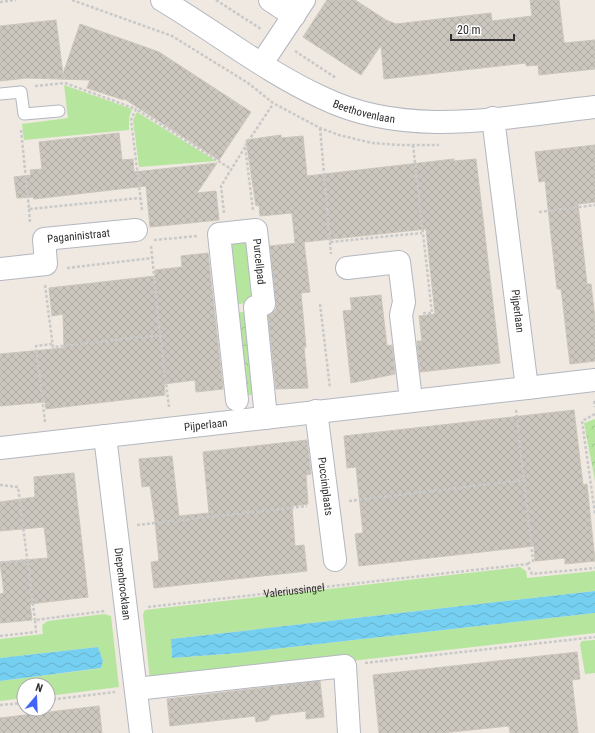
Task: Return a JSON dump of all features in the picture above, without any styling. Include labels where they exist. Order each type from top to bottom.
[{"type":"street","name":"Beethovenlaan","points":[[162,0],[291,82],[324,99],[362,113],[404,121],[426,122],[493,118],[595,107]]},
{"type":"street","points":[[262,63],[299,8],[270,0]]},
{"type":"street","name":"Pijperlaan","points":[[0,448],[411,400],[520,389],[493,118]]},
{"type":"street","name":"Paganinistraat","points":[[42,268],[46,264],[44,239],[139,222]]},
{"type":"street","name":"Purcellpad","points":[[222,234],[256,230],[264,304],[255,307]]},
{"type":"street","points":[[222,234],[227,310],[237,400]]},
{"type":"street","points":[[347,268],[399,262],[404,302],[401,315],[411,400]]},
{"type":"street","points":[[0,269],[42,268]]},
{"type":"street","points":[[227,310],[255,307],[266,418]]},
{"type":"street","points":[[520,389],[595,380]]},
{"type":"street","name":"Pucciniplaats","points":[[316,411],[335,560]]},
{"type":"street","name":"Diepenbrocklaan","points":[[105,436],[141,733]]},
{"type":"street","points":[[136,690],[345,666],[349,733]]},
{"type":"lane","points":[[0,94],[20,92],[24,114],[59,111]]},
{"type":"path","points":[[0,2],[16,0]]},
{"type":"path","name":"Beethovenlaan","points":[[216,0],[338,80]]},
{"type":"path","points":[[20,92],[20,87],[65,83],[136,109],[231,168]]},
{"type":"path","points":[[169,408],[150,241],[222,234],[221,186],[273,104]]},
{"type":"path","points":[[136,109],[131,120],[140,198],[139,222]]},
{"type":"path","points":[[24,114],[20,122],[29,209],[140,198]]},
{"type":"path","points":[[320,128],[330,242],[422,233]]},
{"type":"path","points":[[401,315],[432,312],[413,145]]},
{"type":"path","points":[[245,146],[256,230]]},
{"type":"path","points":[[539,212],[595,205]]},
{"type":"path","points":[[52,344],[42,268],[152,258]]},
{"type":"path","points":[[320,304],[330,388]]},
{"type":"path","points":[[52,421],[45,422],[36,346],[52,344],[53,347],[160,335]]},
{"type":"path","points":[[323,389],[338,387]]},
{"type":"path","points":[[520,389],[524,480],[533,561],[527,564],[532,574],[595,568]]},
{"type":"path","name":"Pijperlaan","points":[[162,409],[177,407]]},
{"type":"path","points":[[595,414],[582,421],[595,514]]},
{"type":"path","points":[[135,518],[136,525],[524,480]]},
{"type":"path","points":[[0,485],[18,488],[36,632],[0,636]]},
{"type":"path","points":[[0,563],[27,560]]},
{"type":"path","name":"Valeriussingel","points":[[35,620],[527,564]]},
{"type":"path","points":[[345,666],[595,637]]},
{"type":"path","points":[[56,699],[136,690]]},
{"type":"path","points":[[0,705],[16,704]]},
{"type":"green space","points":[[64,85],[132,109],[129,118],[129,130],[24,140],[22,124],[68,118]]},
{"type":"green space","points":[[137,112],[216,161],[139,167],[133,120]]},
{"type":"green space","points":[[250,233],[256,302],[231,305],[223,238]]},
{"type":"green space","points":[[248,311],[256,394],[243,396],[231,314]]},
{"type":"green space","points":[[595,419],[595,481],[584,423]]},
{"type":"green space","points":[[520,567],[526,571],[527,578],[595,571],[595,591],[171,639],[172,658],[239,653],[595,613],[595,633],[325,664],[150,680],[143,614],[145,610]]},
{"type":"green space","points":[[104,614],[111,616],[119,687],[56,695],[56,677],[31,677],[101,668],[103,661],[98,647],[0,658],[0,639],[43,634],[42,625],[48,621]]},
{"type":"green space","points":[[595,640],[595,673],[585,674],[580,644],[582,641]]},
{"type":"green space","points":[[16,679],[16,699],[0,701],[0,681]]},
{"type":"water","points":[[595,591],[595,613],[239,653],[172,658],[171,639]]},
{"type":"water","points":[[98,647],[103,661],[101,668],[31,677],[16,677],[16,679],[0,681],[0,658]]},
{"type":"building","points":[[327,0],[355,0],[386,20],[396,24],[491,13],[492,21],[532,16],[530,0],[559,0],[564,43],[595,40],[595,69],[539,75],[538,65],[526,66],[526,63],[384,79],[381,45],[361,75],[303,37]]},
{"type":"building","points":[[56,20],[63,74],[80,24],[159,52],[251,112],[219,160],[123,98],[124,100],[87,88],[90,80],[27,78],[0,81],[0,26]]},
{"type":"building","points":[[119,133],[122,160],[133,159],[134,172],[217,163],[197,193],[216,191],[219,220],[150,227],[146,186],[34,199],[33,197],[17,198],[14,177],[31,175],[30,170],[42,169],[39,142]]},
{"type":"building","points":[[281,135],[281,138],[303,136],[307,176],[454,159],[454,161],[476,159],[500,363],[420,372],[417,341],[422,341],[419,316],[435,314],[426,229],[304,242],[310,292],[301,293],[308,388],[276,389],[268,316],[276,309],[270,246],[297,243],[295,243],[292,213],[260,216],[259,205],[256,206],[246,140]]},
{"type":"building","points":[[595,145],[595,202],[578,204],[587,284],[591,284],[595,319],[595,361],[570,364],[561,289],[557,289],[545,181],[539,182],[535,152]]},
{"type":"building","points":[[208,253],[223,389],[196,392],[195,380],[164,384],[165,395],[46,409],[45,402],[0,406],[0,354],[64,348],[63,314],[52,316],[49,288],[155,276],[155,270],[182,267],[181,256]]},
{"type":"building","points":[[381,295],[387,346],[392,345],[395,374],[351,383],[343,311],[352,310],[350,298]]},
{"type":"building","points":[[574,410],[583,485],[587,484],[595,561],[565,564],[565,558],[535,561],[534,546],[359,566],[355,534],[363,533],[356,467],[347,468],[344,436]]},
{"type":"building","points":[[307,440],[311,474],[306,475],[308,504],[292,506],[295,546],[304,545],[307,571],[154,588],[151,562],[159,561],[155,521],[150,486],[142,487],[139,459],[172,456],[179,516],[209,513],[203,452]]},
{"type":"building","points":[[74,473],[88,597],[30,604],[32,620],[0,623],[0,594],[4,593],[0,562],[48,558],[44,527],[0,531],[0,502],[35,497],[34,477]]},
{"type":"building","points":[[577,652],[580,679],[572,680],[578,733],[510,733],[509,726],[442,733],[379,733],[373,675]]},
{"type":"building","points":[[320,681],[324,717],[306,719],[306,711],[271,715],[268,720],[256,722],[255,716],[170,726],[167,699]]},
{"type":"building","points":[[99,706],[102,733],[0,733],[0,718],[16,716],[56,717],[56,711]]}]
